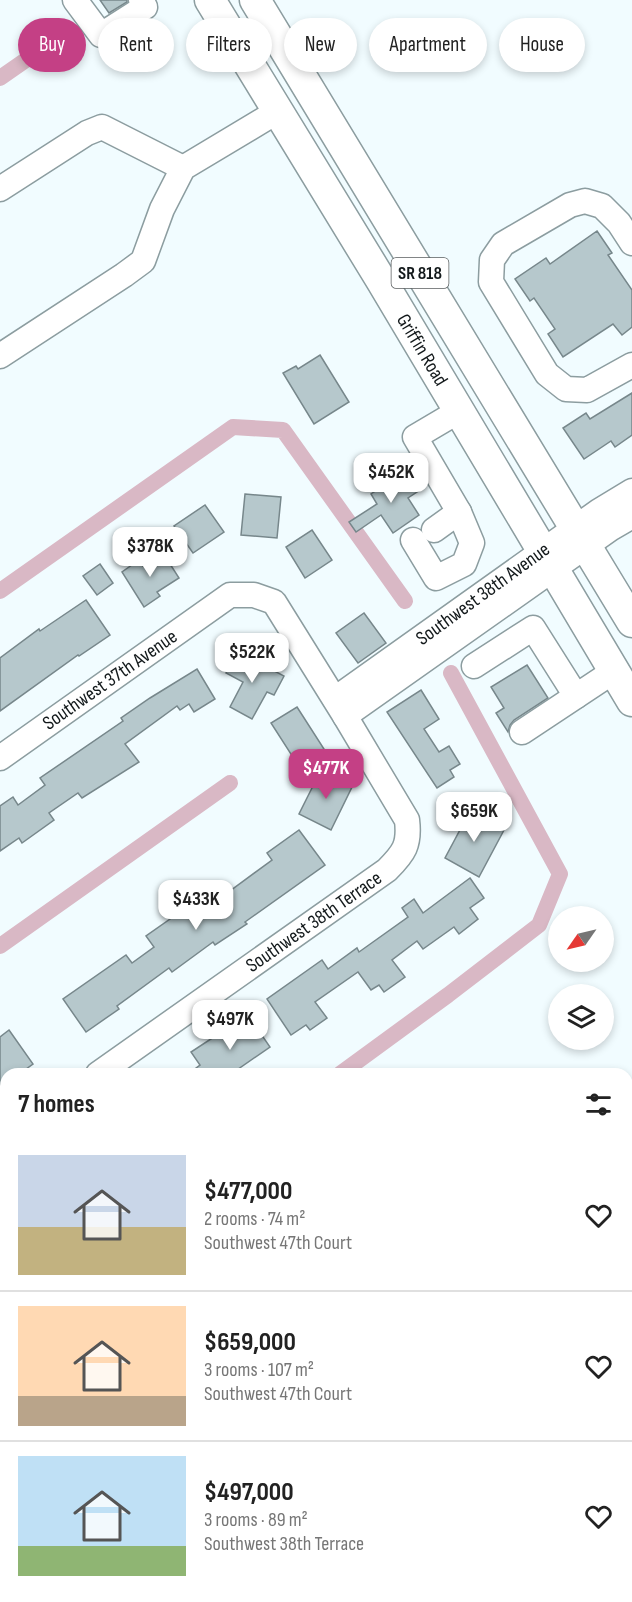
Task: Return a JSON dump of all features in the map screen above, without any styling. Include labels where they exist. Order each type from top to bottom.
[{"type":"main road","name":"Griffin Road","points":[[210,0],[632,700]]},
{"type":"main road","name":"Griffin Road","points":[[255,0],[632,622]]},
{"type":"street","points":[[75,0],[101,35],[145,7],[141,0]]},
{"type":"street","points":[[0,356],[143,261],[162,209],[183,168],[278,111]]},
{"type":"street","points":[[0,189],[87,133],[102,127],[183,168]]},
{"type":"street","points":[[632,243],[619,223],[602,206],[585,201],[570,205],[503,244],[492,260],[490,282],[547,374],[566,389],[587,390],[632,365]]},
{"type":"street","points":[[459,411],[415,437],[459,512],[472,543],[464,564],[436,578],[424,535],[459,512]]},
{"type":"street","name":"Southwest 38th Avenue","points":[[340,708],[580,537],[632,491]]},
{"type":"street","name":"Southwest 38th Avenue","points":[[580,537],[632,516]]},
{"type":"street","name":"Southwest 37th Avenue","points":[[0,758],[230,595],[254,595],[274,602],[340,708]]},
{"type":"street","points":[[474,666],[533,628],[576,696]]},
{"type":"street","points":[[522,732],[614,670]]},
{"type":"street","name":"Southwest 38th Terrace","points":[[106,1068],[387,870],[402,854],[409,836],[407,820],[340,708]]},
{"type":"building","points":[[100,0],[127,0],[127,2],[109,13]]},
{"type":"building","points":[[597,231],[612,253],[608,255],[632,290],[632,327],[622,335],[613,324],[563,357],[548,334],[555,329],[534,298],[530,301],[515,279],[546,258],[550,264]]},
{"type":"building","points":[[320,355],[349,402],[314,424],[283,373],[296,366],[298,369]]},
{"type":"building","points":[[632,393],[632,435],[615,447],[611,441],[584,459],[563,428],[586,413],[590,419]]},
{"type":"building","points":[[407,470],[420,490],[408,498],[419,515],[393,533],[381,515],[356,532],[349,522],[377,504],[371,494]]},
{"type":"building","points":[[245,494],[281,497],[277,538],[241,535]]},
{"type":"building","points":[[205,505],[224,532],[193,553],[174,526]]},
{"type":"building","points":[[312,530],[332,560],[305,578],[286,547]]},
{"type":"building","points":[[163,553],[179,578],[157,592],[160,596],[144,607],[122,572],[139,560],[143,566]]},
{"type":"building","points":[[100,564],[113,583],[97,595],[83,576]]},
{"type":"building","points":[[86,600],[110,635],[0,711],[0,658],[39,629],[40,631]]},
{"type":"building","points":[[364,613],[386,643],[358,663],[336,633]]},
{"type":"building","points":[[237,651],[284,676],[274,695],[267,692],[252,719],[230,707],[243,682],[226,673]]},
{"type":"building","points":[[527,665],[548,698],[514,720],[508,732],[496,713],[504,708],[491,687]]},
{"type":"building","points":[[197,669],[215,699],[194,712],[189,704],[180,710],[177,706],[125,744],[139,762],[82,798],[78,793],[49,813],[54,820],[22,843],[19,838],[0,851],[0,806],[13,797],[18,805],[45,785],[40,778],[123,721],[121,718]]},
{"type":"building","points":[[421,690],[439,719],[424,729],[439,752],[449,746],[460,764],[450,770],[454,777],[437,788],[387,712]]},
{"type":"building","points":[[297,707],[324,749],[298,765],[271,723]]},
{"type":"building","points":[[321,770],[353,785],[331,830],[299,814]]},
{"type":"building","points":[[464,808],[504,830],[479,877],[445,858],[462,826],[456,823]]},
{"type":"building","points":[[299,830],[325,865],[245,922],[247,924],[215,945],[213,942],[172,972],[169,968],[117,1006],[119,1009],[86,1032],[63,999],[126,955],[132,963],[154,947],[146,936],[210,891],[215,899],[227,893],[272,860],[267,853]]},
{"type":"building","points":[[470,878],[484,898],[470,908],[478,919],[459,934],[454,927],[423,949],[417,941],[392,960],[405,977],[384,992],[379,985],[371,990],[358,972],[315,1002],[327,1018],[310,1030],[306,1025],[291,1035],[267,999],[322,960],[328,969],[357,948],[359,952],[408,917],[402,908],[414,899],[423,913]]},
{"type":"building","points":[[252,1021],[270,1047],[240,1068],[196,1068],[200,1065],[191,1052],[229,1027],[234,1034]]},
{"type":"building","points":[[9,1030],[33,1064],[27,1068],[0,1068],[0,1037]]},
{"type":"waterway","points":[[0,78],[18,65]]},
{"type":"waterway","points":[[0,591],[233,427],[283,430],[405,601]]},
{"type":"waterway","points":[[348,1068],[539,925],[560,874],[451,673]]},
{"type":"waterway","points":[[0,946],[230,783]]}]
